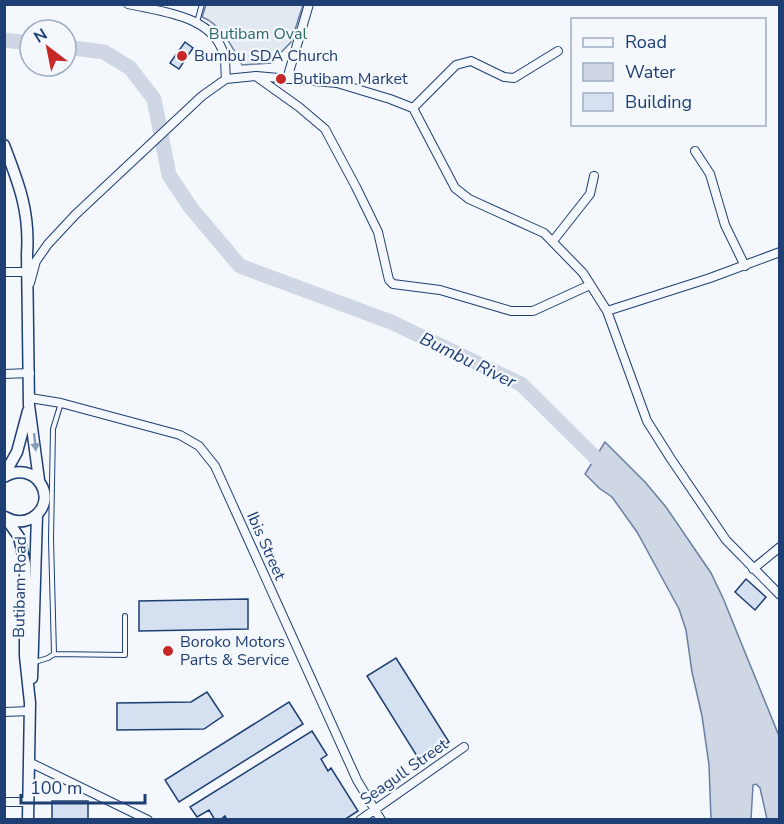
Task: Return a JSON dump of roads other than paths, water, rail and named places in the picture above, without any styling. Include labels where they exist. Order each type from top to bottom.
[{"type":"main road","points":[[4,145],[20,187],[29,229],[30,401],[39,480]]},
{"type":"main road","points":[[4,476],[18,452],[30,401]]},
{"type":"main road","points":[[4,476],[21,471],[39,480]]},
{"type":"main road","name":"Butibam Road","points":[[28,819],[37,515],[45,500],[44,489],[39,480]]},
{"type":"main road","points":[[5,517],[20,522],[37,515]]},
{"type":"main road","name":"Butibam Road","points":[[5,517],[19,537],[25,564],[25,656],[30,696]]},
{"type":"street","points":[[128,4],[190,19],[202,25],[214,37],[224,54],[226,79]]},
{"type":"street","points":[[287,79],[309,4]]},
{"type":"street","points":[[413,108],[456,65],[471,61],[504,77],[514,78],[558,51]]},
{"type":"street","points":[[256,76],[325,129],[378,232],[389,280],[393,284],[440,290],[511,311],[533,311],[590,285]]},
{"type":"street","points":[[28,291],[36,261],[48,244],[75,215],[202,96],[226,79],[256,76],[337,83],[413,108],[455,188],[469,200],[544,233],[583,273],[606,311],[647,421],[670,459],[726,540],[780,595]]},
{"type":"street","points":[[695,151],[710,174],[725,225],[745,266]]},
{"type":"street","points":[[553,241],[590,194],[594,176]]},
{"type":"street","points":[[606,311],[745,266],[780,252]]},
{"type":"street","points":[[4,272],[28,272]]},
{"type":"street","points":[[4,374],[30,373]]},
{"type":"street","name":"Ibis Street","points":[[30,401],[62,403],[180,435],[199,446],[208,456],[215,466],[357,780],[381,819]]},
{"type":"street","points":[[753,568],[780,547]]},
{"type":"street","points":[[4,712],[30,711]]},
{"type":"street","name":"Seagull Street","points":[[360,819],[464,747]]},
{"type":"street","points":[[31,763],[148,819]]},
{"type":"street","points":[[4,802],[29,802]]},
{"type":"lane","points":[[196,22],[202,4]]},
{"type":"lane","points":[[54,654],[51,539],[53,429],[62,403]]},
{"type":"lane","points":[[34,662],[54,654],[125,655],[125,616]]},
{"type":"water","points":[[605,442],[666,507],[711,573],[723,598],[779,736],[779,819],[767,819],[760,788],[756,784],[753,785],[751,819],[711,819],[709,765],[702,716],[686,630],[679,609],[637,532],[612,497],[585,474]]},
{"type":"waterway","name":"Bumbu River","points":[[4,40],[18,42]]},
{"type":"waterway","name":"Bumbu River","points":[[78,49],[104,52],[130,68],[154,99],[169,175],[191,208],[240,266],[391,322],[521,384],[610,472]]},
{"type":"place","name":"Bumbu SDA Church","points":[[182,56]]},
{"type":"place","name":"Butibam Market","points":[[281,79]]},
{"type":"place","name":"Boroko Motors Parts & Service","points":[[168,651]]},
{"type":"park label","name":"Butibam Oval","points":[[258,34]]}]
